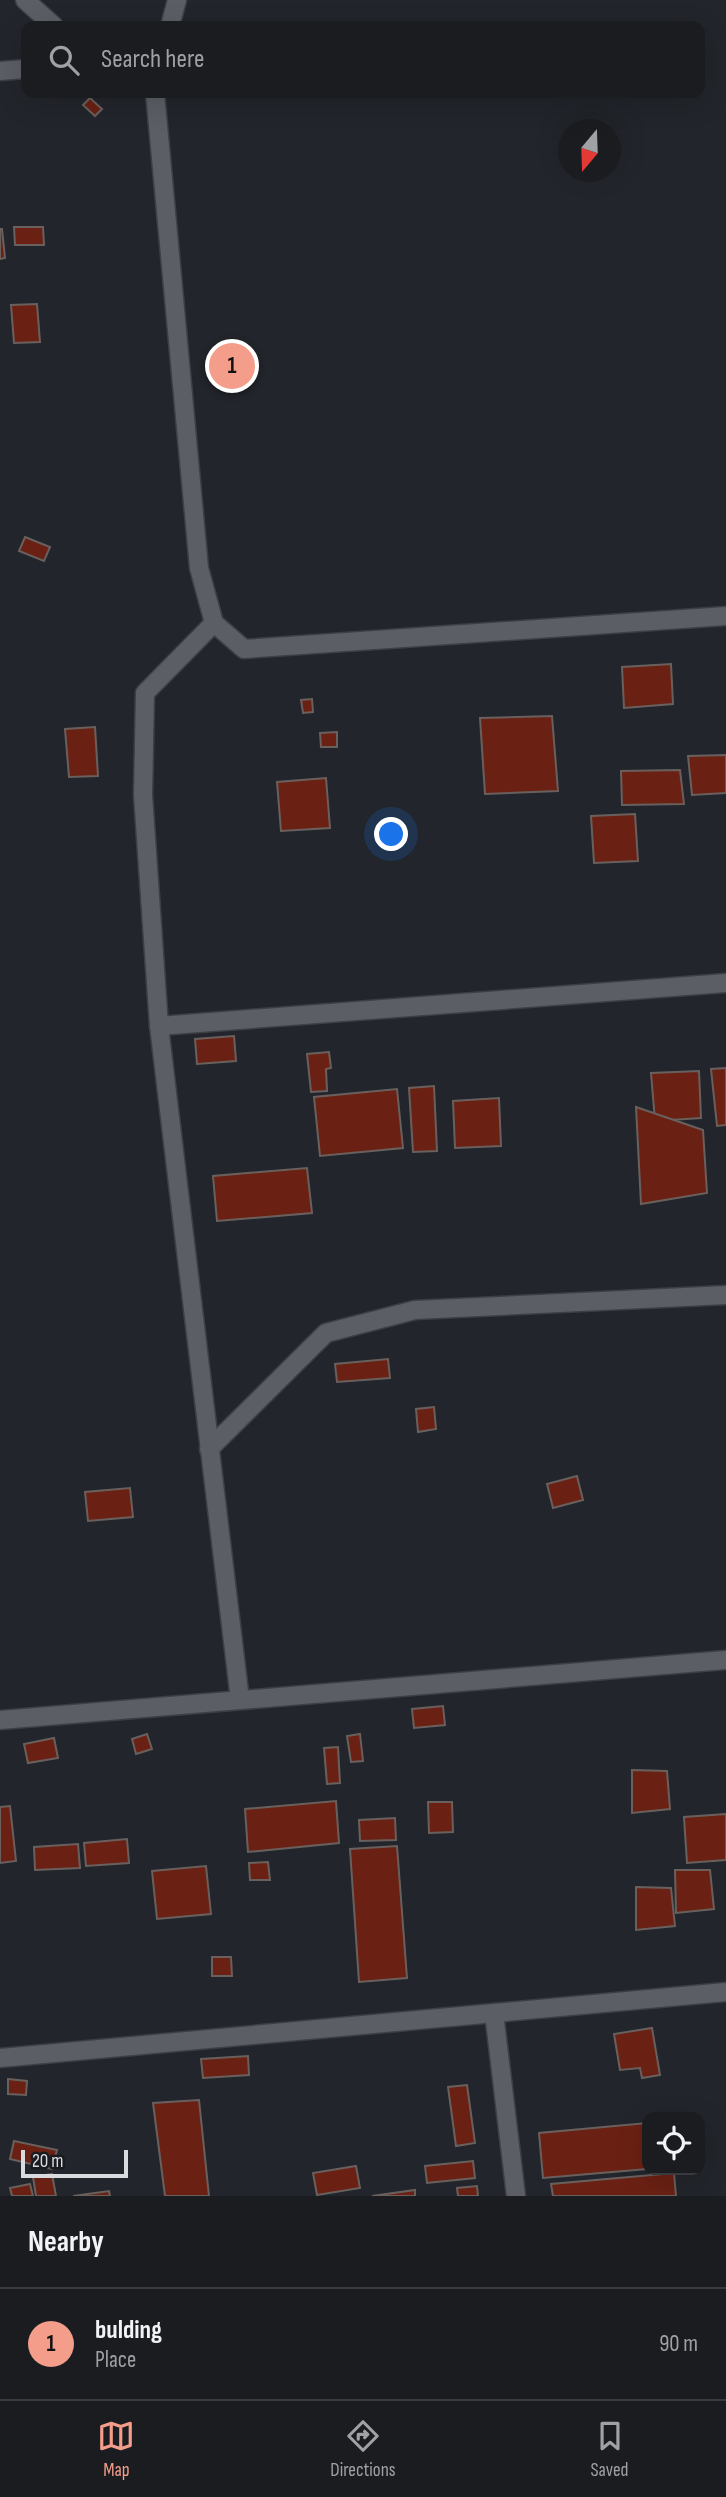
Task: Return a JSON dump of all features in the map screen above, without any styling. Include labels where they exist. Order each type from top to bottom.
[{"type":"street","points":[[25,0],[48,21]]},
{"type":"street","points":[[171,21],[177,0]]},
{"type":"street","points":[[0,71],[21,69]]},
{"type":"street","points":[[155,98],[199,568],[214,623],[244,649],[726,616]]},
{"type":"street","points":[[214,623],[145,693],[142,794],[159,1026],[240,1700]]},
{"type":"street","points":[[159,1026],[726,983]]},
{"type":"street","points":[[209,1449],[326,1333],[415,1310],[726,1294]]},
{"type":"street","points":[[0,1720],[726,1660]]},
{"type":"street","points":[[0,2058],[726,1992]]},
{"type":"street","points":[[494,2012],[516,2196]]},
{"type":"building","points":[[90,98],[102,109],[95,116],[83,105]]},
{"type":"building","points":[[14,227],[43,227],[44,245],[15,245]]},
{"type":"building","points":[[0,229],[5,258],[0,259]]},
{"type":"building","points":[[37,304],[40,342],[14,343],[11,305]]},
{"type":"building","points":[[252,351],[253,380],[213,382],[212,352]]},
{"type":"building","points":[[25,537],[50,547],[44,561],[19,551]]},
{"type":"building","points":[[671,664],[673,704],[624,708],[622,667]]},
{"type":"building","points":[[312,699],[313,712],[303,713],[301,700]]},
{"type":"building","points":[[552,716],[558,791],[485,794],[480,718]]},
{"type":"building","points":[[95,727],[98,776],[69,777],[65,729]]},
{"type":"building","points":[[337,732],[337,747],[321,747],[320,733]]},
{"type":"building","points":[[726,755],[726,793],[692,795],[688,756]]},
{"type":"building","points":[[680,770],[684,804],[622,805],[621,771]]},
{"type":"building","points":[[326,778],[330,828],[281,831],[277,782]]},
{"type":"building","points":[[635,814],[638,861],[594,863],[591,816]]},
{"type":"building","points":[[234,1036],[236,1061],[197,1064],[195,1039]]},
{"type":"building","points":[[329,1052],[331,1068],[326,1069],[327,1091],[311,1092],[307,1054]]},
{"type":"building","points":[[726,1068],[726,1125],[717,1126],[711,1069]]},
{"type":"building","points":[[699,1071],[701,1118],[655,1121],[651,1073]]},
{"type":"building","points":[[434,1086],[437,1151],[413,1152],[409,1088]]},
{"type":"building","points":[[397,1089],[403,1148],[320,1156],[314,1097]]},
{"type":"building","points":[[499,1098],[501,1146],[455,1148],[453,1101]]},
{"type":"building","points":[[636,1107],[703,1130],[707,1193],[641,1204]]},
{"type":"building","points":[[307,1168],[312,1213],[217,1221],[213,1176]]},
{"type":"building","points":[[388,1359],[390,1378],[337,1382],[335,1364]]},
{"type":"building","points":[[434,1407],[436,1429],[418,1432],[416,1409]]},
{"type":"building","points":[[577,1476],[583,1500],[553,1508],[547,1484]]},
{"type":"building","points":[[130,1488],[133,1517],[88,1521],[85,1492]]},
{"type":"building","points":[[443,1706],[445,1725],[414,1728],[412,1709]]},
{"type":"building","points":[[147,1734],[152,1749],[136,1754],[132,1739]]},
{"type":"building","points":[[360,1734],[363,1761],[351,1762],[347,1736]]},
{"type":"building","points":[[54,1738],[58,1758],[28,1763],[24,1744]]},
{"type":"building","points":[[338,1747],[340,1783],[327,1784],[324,1748]]},
{"type":"building","points":[[632,1770],[667,1771],[670,1809],[632,1813]]},
{"type":"building","points":[[336,1801],[339,1843],[248,1852],[245,1809]]},
{"type":"building","points":[[428,1802],[452,1802],[453,1832],[429,1833]]},
{"type":"building","points":[[10,1806],[16,1861],[0,1863],[0,1807]]},
{"type":"building","points":[[726,1814],[726,1860],[687,1863],[684,1817]]},
{"type":"building","points":[[395,1818],[396,1840],[360,1841],[359,1820]]},
{"type":"building","points":[[127,1839],[129,1863],[86,1866],[84,1843]]},
{"type":"building","points":[[78,1844],[80,1868],[35,1870],[34,1847]]},
{"type":"building","points":[[397,1846],[407,1978],[359,1982],[350,1849]]},
{"type":"building","points":[[268,1862],[270,1880],[250,1880],[249,1863]]},
{"type":"building","points":[[206,1866],[211,1914],[157,1919],[152,1871]]},
{"type":"building","points":[[675,1870],[710,1870],[714,1909],[676,1913]]},
{"type":"building","points":[[636,1887],[671,1888],[675,1926],[636,1930]]},
{"type":"building","points":[[212,1957],[231,1957],[232,1976],[212,1976]]},
{"type":"building","points":[[652,2028],[660,2075],[642,2078],[640,2068],[620,2070],[614,2034]]},
{"type":"building","points":[[248,2056],[249,2075],[203,2078],[201,2059]]},
{"type":"building","points":[[8,2079],[27,2081],[26,2095],[8,2094]]},
{"type":"building","points":[[467,2085],[475,2143],[456,2146],[448,2087]]},
{"type":"building","points":[[199,2100],[209,2196],[165,2196],[153,2103]]},
{"type":"building","points":[[642,2123],[642,2169],[543,2178],[539,2133]]},
{"type":"building","points":[[14,2141],[57,2150],[52,2169],[10,2159]]},
{"type":"building","points":[[473,2161],[475,2178],[427,2183],[425,2166]]},
{"type":"building","points":[[356,2166],[360,2188],[317,2195],[313,2173]]},
{"type":"building","points":[[52,2174],[56,2196],[36,2196],[33,2177]]},
{"type":"building","points":[[674,2175],[676,2196],[553,2196],[551,2184]]},
{"type":"building","points":[[30,2184],[33,2196],[12,2196],[10,2188]]},
{"type":"building","points":[[477,2186],[478,2196],[458,2196],[457,2188]]},
{"type":"building","points":[[415,2190],[415,2196],[372,2196]]},
{"type":"building","points":[[109,2191],[110,2196],[73,2196]]},
{"type":"place","name":"bulding","points":[[232,366]]}]
